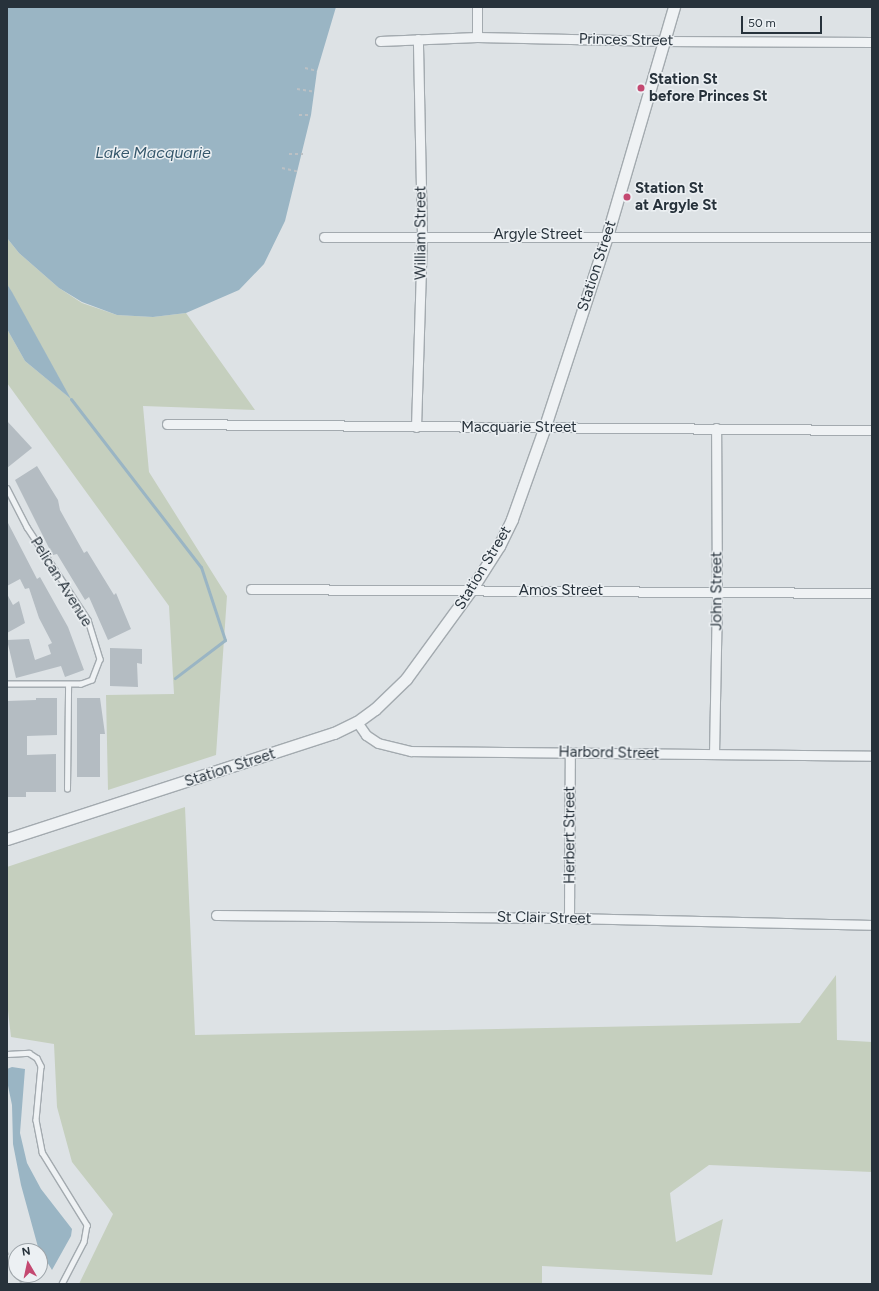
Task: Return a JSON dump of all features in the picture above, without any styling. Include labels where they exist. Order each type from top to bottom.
[{"type":"street","points":[[477,7],[477,37]]},
{"type":"street","name":"Station Street","points":[[7,839],[301,744],[357,722],[387,698],[406,679],[471,590],[499,546],[512,519],[544,429],[607,236],[674,7]]},
{"type":"street","name":"Princes Street","points":[[380,40],[477,37],[664,41],[872,42]]},
{"type":"street","name":"William Street","points":[[416,427],[422,236],[418,39]]},
{"type":"street","name":"Argyle Street","points":[[324,237],[872,237]]},
{"type":"street","name":"Macquarie Street","points":[[167,424],[544,429],[716,428],[872,430]]},
{"type":"street","name":"John Street","points":[[714,754],[717,592],[716,428]]},
{"type":"street","name":"Amos Street","points":[[251,588],[872,593]]},
{"type":"street","name":"Harbord Street","points":[[357,722],[366,735],[378,743],[411,751],[872,756]]},
{"type":"street","name":"Herbert Street","points":[[569,918],[570,753]]},
{"type":"street","name":"St Clair Street","points":[[216,916],[569,918],[872,925]]},
{"type":"lane","name":"Pelican Avenue","points":[[7,488],[27,528],[88,620],[100,659],[92,680],[68,686]]},
{"type":"lane","points":[[7,684],[68,686],[66,789]]},
{"type":"lane","points":[[7,1054],[29,1053],[37,1058],[41,1066],[36,1120],[42,1152],[87,1226],[84,1242],[62,1284]]},
{"type":"path","points":[[305,68],[317,71]]},
{"type":"path","points":[[297,89],[315,92]]},
{"type":"path","points":[[299,116],[311,115]]},
{"type":"path","points":[[289,154],[303,154]]},
{"type":"path","points":[[282,168],[299,172]]},
{"type":"green space","points":[[7,238],[19,253],[59,288],[82,303],[117,315],[153,317],[186,313],[255,410],[143,406],[149,472],[227,596],[216,755],[108,790],[106,695],[174,694],[169,606],[7,383],[7,329],[25,361],[70,398],[7,284]]},
{"type":"green space","points":[[185,807],[195,1035],[800,1023],[836,975],[837,1040],[872,1042],[872,1172],[709,1165],[670,1193],[676,1242],[723,1219],[712,1275],[542,1266],[542,1284],[79,1284],[113,1214],[72,1162],[57,1107],[54,1044],[11,1037],[7,1002],[7,867]]},
{"type":"water","name":"Lake Macquarie","points":[[7,7],[336,7],[317,71],[311,115],[285,221],[264,264],[239,290],[186,313],[153,317],[117,315],[82,302],[59,288],[19,253],[7,238]]},
{"type":"water","points":[[7,284],[71,399],[25,361],[7,329]]},
{"type":"water","points":[[12,1067],[25,1069],[20,1133],[27,1163],[41,1189],[72,1229],[71,1236],[52,1270],[48,1263],[48,1243],[37,1243],[21,1185],[13,1144],[12,1105],[7,1081],[7,1069]]},
{"type":"building","points":[[7,421],[32,448],[7,468]]},
{"type":"building","points":[[37,466],[58,500],[60,510],[84,553],[87,551],[114,595],[116,593],[131,629],[108,640],[89,597],[85,600],[57,554],[53,555],[15,480]]},
{"type":"building","points":[[7,521],[37,579],[40,577],[68,627],[84,670],[65,677],[61,666],[16,678],[7,640],[29,639],[35,660],[51,654],[48,645],[52,643],[39,618],[29,588],[25,589],[20,579],[7,586]]},
{"type":"building","points":[[7,594],[13,605],[19,601],[25,623],[7,633]]},
{"type":"building","points":[[110,648],[142,649],[142,664],[137,663],[138,687],[110,686]]},
{"type":"building","points":[[36,698],[57,698],[57,735],[27,736],[27,755],[56,754],[56,792],[26,792],[26,797],[7,797],[7,701],[36,700]]},
{"type":"building","points":[[77,698],[100,698],[105,734],[100,734],[100,777],[77,777]]},
{"type":"waterway","points":[[71,399],[201,567],[225,640],[175,678]]},
{"type":"place","name":"Station St before Princes St","points":[[641,88]]},
{"type":"place","name":"Station St at Argyle St","points":[[627,197]]}]
